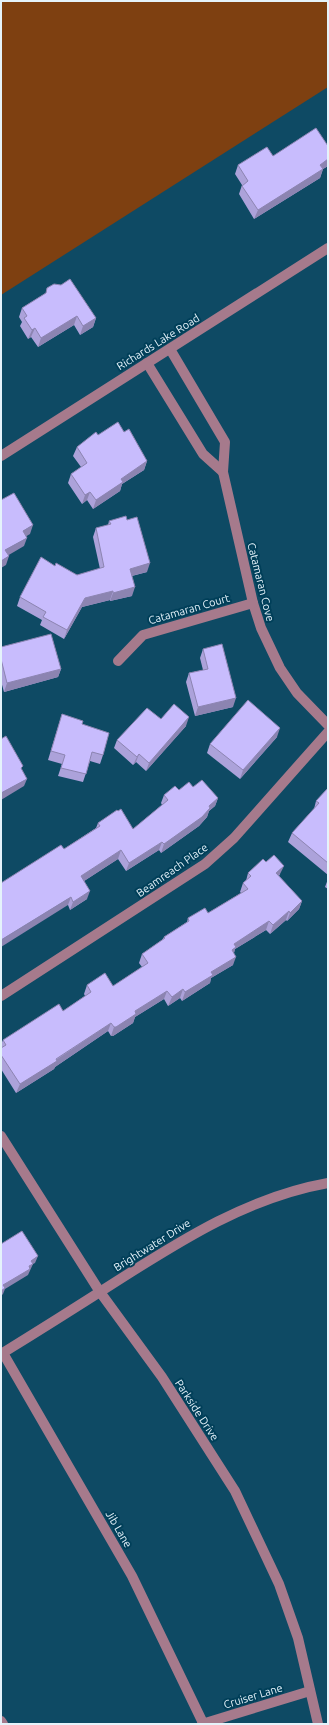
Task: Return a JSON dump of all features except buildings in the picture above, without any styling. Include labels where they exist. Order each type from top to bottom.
[{"type":"street","name":"Richards Lake Road","points":[[1,456],[328,248]]},
{"type":"street","name":"Catamaran Cove","points":[[170,348],[225,442],[223,472],[253,603],[268,644],[280,668],[308,706],[328,726]]},
{"type":"street","points":[[147,363],[203,454],[223,472]]},
{"type":"street","name":"Catamaran Court","points":[[118,661],[143,635],[253,603]]},
{"type":"street","name":"Beamreach Place","points":[[1,996],[205,864],[234,838],[328,732]]},
{"type":"street","name":"Parkside Drive","points":[[1,1136],[100,1292],[162,1377],[235,1491],[279,1584],[298,1638],[318,1724]]},
{"type":"street","name":"Brightwater Drive","points":[[2,1354],[206,1226],[243,1209],[280,1195],[328,1183]]},
{"type":"street","name":"Jib Lane","points":[[2,1354],[132,1576],[202,1724]]},
{"type":"street","name":"Cruiser Lane","points":[[202,1724],[310,1691]]},
{"type":"shaded area","points":[[1,1],[328,1],[328,87],[1,295]]}]
